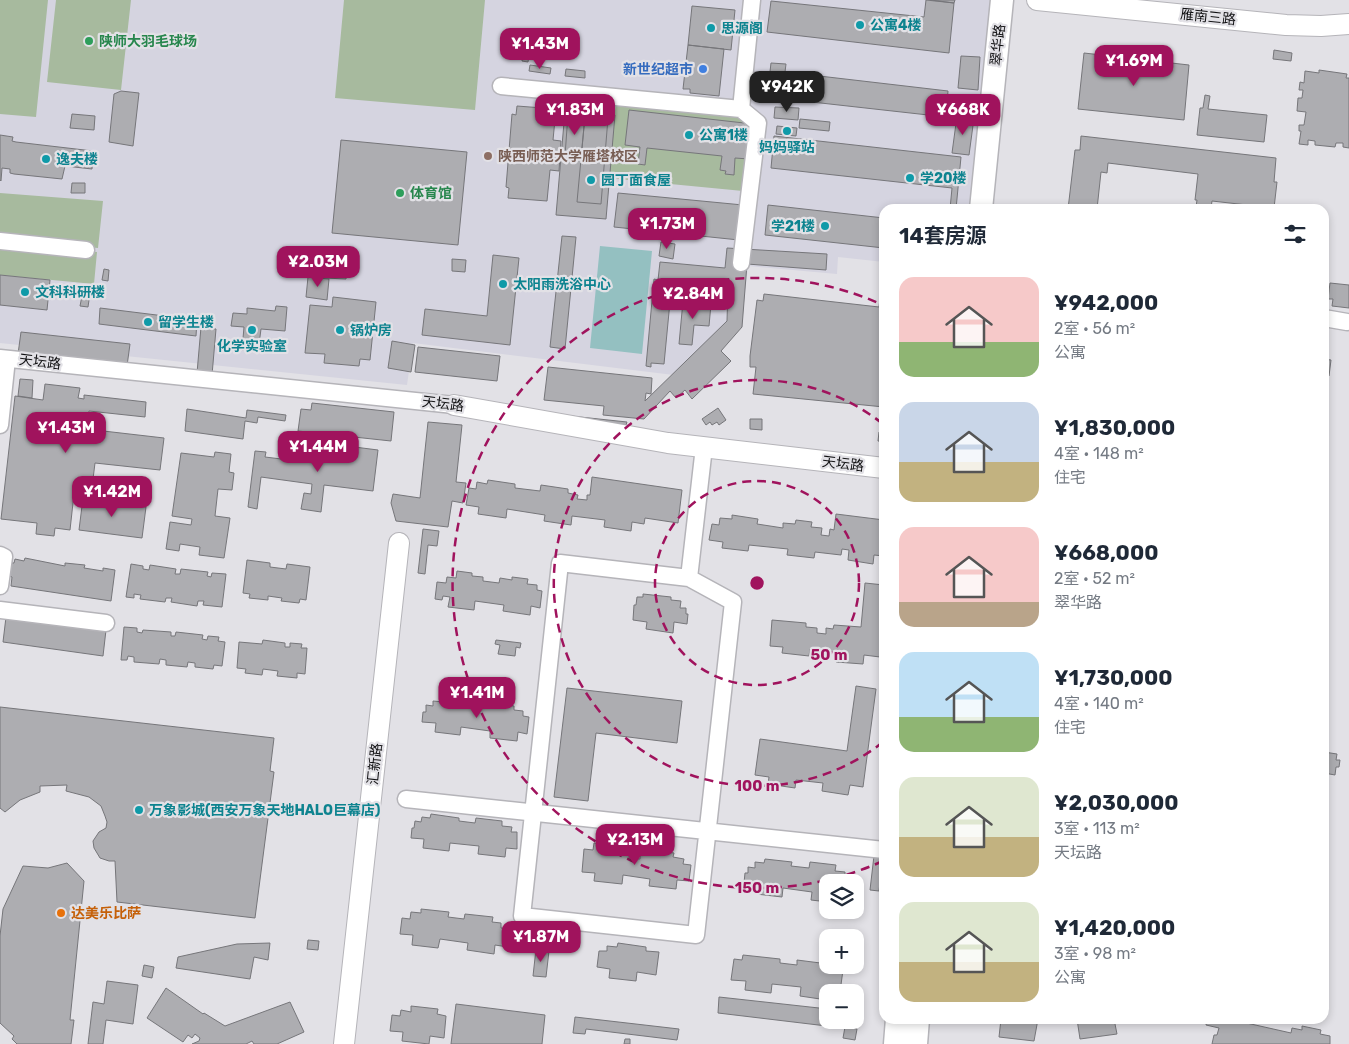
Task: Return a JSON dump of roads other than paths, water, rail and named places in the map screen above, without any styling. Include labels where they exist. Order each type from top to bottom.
[{"type":"main road","name":"翠华路","points":[[982,204],[1002,0]]},
{"type":"main road","name":"翠华路","points":[[995,204],[1015,0]]},
{"type":"main road","points":[[895,1044],[897,1024]]},
{"type":"main road","points":[[916,1044],[918,1024]]},
{"type":"street","points":[[741,109],[752,0]]},
{"type":"street","name":"雁南三路","points":[[1037,0],[1286,25],[1321,26],[1349,24]]},
{"type":"street","points":[[744,80],[764,82]]},
{"type":"street","points":[[501,86],[741,109],[758,123],[741,263]]},
{"type":"street","points":[[0,241],[86,250]]},
{"type":"street","points":[[1329,319],[1347,322]]},
{"type":"street","points":[[0,425],[4,358]]},
{"type":"street","name":"天坛路","points":[[4,358],[454,404],[668,443],[879,467]]},
{"type":"street","points":[[690,578],[704,447]]},
{"type":"street","name":"汇新路","points":[[344,1044],[399,544]]},
{"type":"street","points":[[0,555],[4,557],[0,586]]},
{"type":"street","points":[[560,563],[690,578],[733,602],[696,935],[522,916],[533,812],[560,563]]},
{"type":"street","points":[[0,610],[106,623]]},
{"type":"street","points":[[406,798],[879,849]]},
{"type":"water","points":[[600,246],[652,251],[642,354],[590,348]]},
{"type":"place","name":"公寓4楼","points":[[860,25]]},
{"type":"place","name":"思源阁","points":[[711,28]]},
{"type":"place","name":"陕师大羽毛球场","points":[[89,41]]},
{"type":"place","name":"新世纪超市","points":[[703,69]]},
{"type":"place","name":"妈妈驿站","points":[[787,131]]},
{"type":"place","name":"公寓1楼","points":[[689,135]]},
{"type":"place","name":"陕西师范大学雁塔校区","points":[[488,156]]},
{"type":"place","name":"逸夫楼","points":[[46,159]]},
{"type":"place","name":"学20楼","points":[[910,178]]},
{"type":"place","name":"园丁面食屋","points":[[591,180]]},
{"type":"place","name":"体育馆","points":[[400,193]]},
{"type":"place","name":"学21楼","points":[[825,226]]},
{"type":"place","name":"太阳雨洗浴中心","points":[[503,284]]},
{"type":"place","name":"文科科研楼","points":[[25,292]]},
{"type":"place","name":"留学生楼","points":[[148,322]]},
{"type":"place","name":"化学实验室","points":[[252,330]]},
{"type":"place","name":"锅炉房","points":[[340,330]]},
{"type":"place","name":"万象影城(西安万象天地HALO巨幕店)","points":[[139,810]]},
{"type":"place","name":"达美乐比萨","points":[[61,913]]}]
